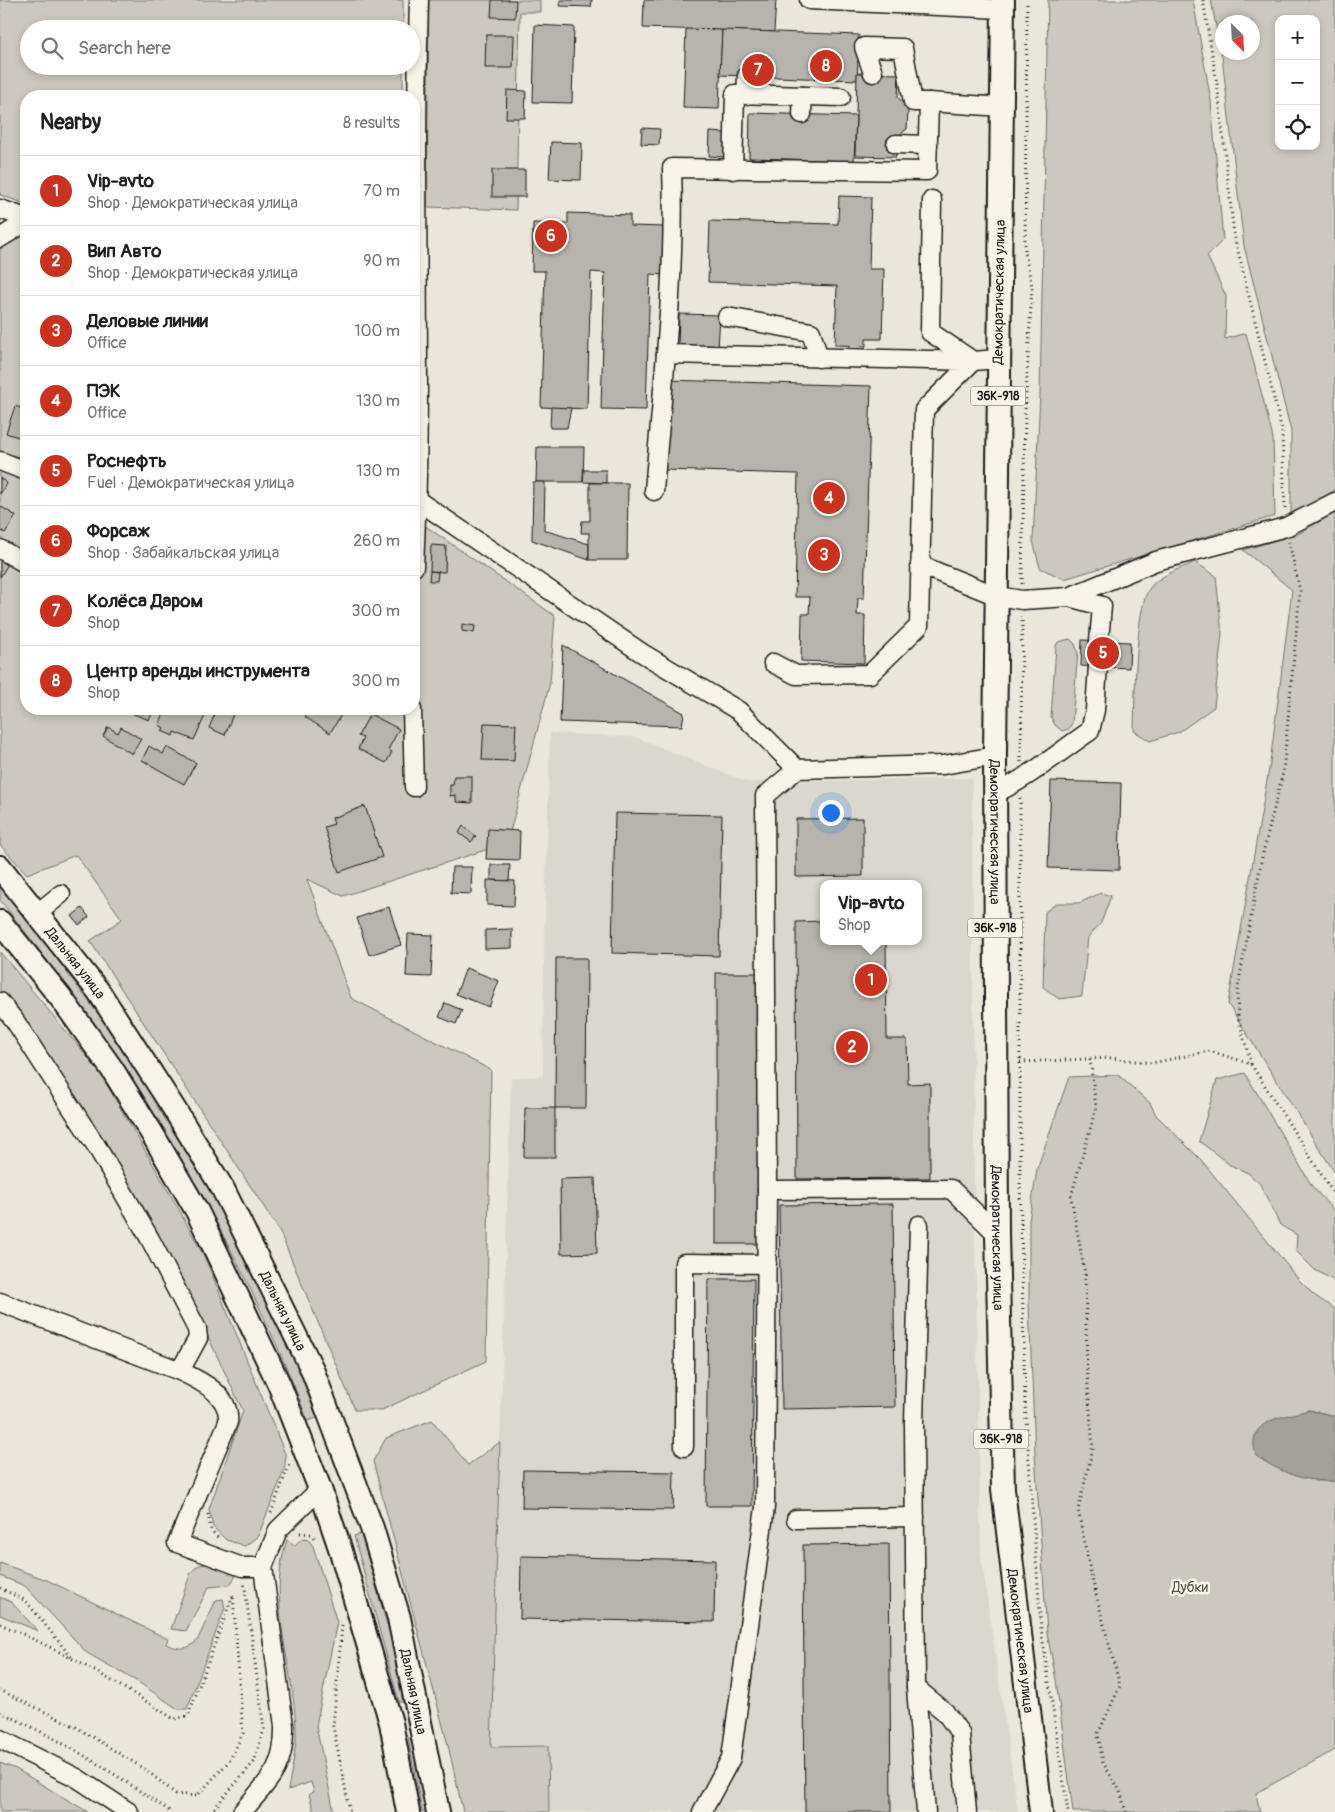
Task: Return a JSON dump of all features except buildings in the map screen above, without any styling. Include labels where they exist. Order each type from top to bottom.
[{"type":"main road","name":"Демократическая улица","points":[[1003,4],[998,359],[996,756],[995,1063],[997,1234],[1003,1488],[1041,1812]]},
{"type":"main road","name":"Дальняя улица","points":[[0,867],[99,992],[173,1107],[222,1190],[312,1369],[354,1475],[399,1618],[438,1812]]},
{"type":"main road","points":[[0,922],[62,998],[112,1069],[197,1210],[279,1384],[320,1489],[340,1548],[391,1723],[408,1812]]},
{"type":"main road","points":[[320,1489],[354,1475]]},
{"type":"main road","points":[[391,1723],[420,1718]]},
{"type":"street","points":[[419,0],[419,20]]},
{"type":"street","points":[[810,0],[1003,4]]},
{"type":"street","points":[[873,73],[864,47],[903,48],[913,102],[1002,107]]},
{"type":"street","points":[[418,75],[418,90]]},
{"type":"street","points":[[746,95],[747,76]]},
{"type":"street","points":[[733,170],[735,94],[841,97]]},
{"type":"street","points":[[802,114],[803,96]]},
{"type":"street","points":[[654,491],[666,354],[673,200],[672,168],[927,171],[929,102]]},
{"type":"street","points":[[896,144],[928,145]]},
{"type":"street","points":[[932,200],[930,332],[973,362]]},
{"type":"street","points":[[0,209],[20,216]]},
{"type":"street","points":[[0,238],[20,226]]},
{"type":"street","points":[[727,317],[811,332],[819,358]]},
{"type":"street","points":[[666,354],[973,362],[998,359]]},
{"type":"street","points":[[773,663],[796,674],[870,674],[919,626],[924,410],[973,362]]},
{"type":"street","points":[[0,461],[20,469]]},
{"type":"street","points":[[420,502],[642,653],[738,711],[797,769]]},
{"type":"street","points":[[1068,598],[1156,561],[1286,527],[1335,502]]},
{"type":"street","points":[[0,548],[20,560]]},
{"type":"street","points":[[920,565],[997,596],[1022,600],[1068,598],[1102,606],[1100,640]]},
{"type":"street","points":[[996,793],[1021,782],[1041,764],[1090,731],[1095,710],[1098,666]]},
{"type":"street","points":[[412,715],[414,788]]},
{"type":"street","points":[[702,1812],[731,1758],[765,1507],[768,1190],[765,796],[797,769],[943,765],[996,756]]},
{"type":"street","points":[[38,913],[62,894]]},
{"type":"street","points":[[0,1002],[97,1147],[150,1239],[197,1329],[198,1338],[180,1371]]},
{"type":"street","points":[[768,1190],[951,1189],[997,1234]]},
{"type":"street","points":[[920,1225],[914,1423],[916,1688],[926,1812]]},
{"type":"street","points":[[684,1447],[684,1263],[767,1264]]},
{"type":"street","points":[[0,1302],[180,1371],[201,1382],[224,1401],[230,1412],[228,1422],[178,1543],[242,1567],[263,1567]]},
{"type":"street","points":[[242,1812],[271,1778],[280,1763],[284,1747],[284,1726],[263,1567],[278,1530],[320,1489]]},
{"type":"street","points":[[796,1518],[915,1517]]},
{"type":"street","points":[[916,1688],[946,1712],[960,1733],[967,1812]]},
{"type":"street","points":[[0,1739],[77,1778],[129,1812]]},
{"type":"path","points":[[1027,0],[1026,252],[1032,287],[1025,413],[1022,600],[1020,1062],[1025,1404],[1041,1628],[1068,1812]]},
{"type":"path","points":[[995,1063],[1110,1058],[1152,1063],[1210,1052],[1251,1064],[1335,1196]]},
{"type":"path","points":[[1090,1059],[1096,1108],[1071,1197],[1085,1274],[1087,1374],[1093,1448],[1078,1510],[1091,1575],[1120,1686],[1098,1734],[1103,1762],[1120,1791],[1126,1812]]},
{"type":"path","points":[[269,1516],[289,1466],[289,1458]]},
{"type":"path","points":[[208,1514],[212,1530],[222,1543]]},
{"type":"path","points":[[293,1536],[304,1532],[311,1534],[316,1539],[319,1549]]},
{"type":"path","points":[[211,1812],[254,1762],[264,1729],[245,1586]]},
{"type":"path","points":[[0,1588],[26,1601],[73,1659]]},
{"type":"path","points":[[0,1624],[111,1679],[174,1719],[188,1716],[233,1595],[243,1733],[230,1760],[197,1796],[176,1794],[146,1770],[76,1727],[0,1690]]},
{"type":"path","points":[[343,1624],[333,1726],[350,1812]]},
{"type":"path","points":[[0,1712],[50,1735],[122,1778],[171,1812]]},
{"type":"shaded area","points":[[550,733],[635,737],[747,782],[972,778],[974,1180],[981,1556],[1018,1812],[549,1812],[548,1747],[491,1748],[511,1078],[543,1076]]},
{"type":"shaded area","points":[[1309,1410],[1335,1416],[1335,1481],[1313,1480],[1284,1472],[1256,1456],[1254,1444],[1256,1434],[1261,1427],[1278,1418]]},
{"type":"green space","points":[[0,0],[403,0],[403,20],[20,20],[20,75],[403,75],[403,90],[20,90],[20,202],[0,195]]},
{"type":"green space","points":[[429,0],[540,0],[540,12],[520,12],[516,210],[427,207]]},
{"type":"green space","points":[[1048,0],[1193,0],[1211,101],[1223,240],[1207,256],[1226,296],[1225,339],[1246,333],[1273,438],[1275,516],[1064,579],[1040,568],[1033,541],[1040,394]]},
{"type":"green space","points":[[1211,0],[1335,0],[1335,490],[1291,515],[1291,431],[1244,246],[1222,60],[1260,60],[1260,15],[1215,15],[1215,21]]},
{"type":"green space","points":[[0,224],[20,229],[20,715],[420,715],[420,522],[555,616],[550,683],[507,843],[343,896],[307,879],[351,998],[491,1070],[486,1361],[382,1410],[355,1410],[279,1230],[90,941],[122,919],[76,855],[27,874],[0,845]]},
{"type":"green space","points":[[1335,513],[1335,1173],[1228,1004],[1270,763],[1292,590],[1243,550],[1298,534]]},
{"type":"green space","points":[[1195,562],[1216,576],[1222,634],[1214,707],[1179,732],[1150,741],[1134,731],[1138,636],[1144,600],[1149,589],[1158,580]]},
{"type":"green space","points":[[1070,639],[1075,644],[1078,652],[1072,723],[1069,729],[1062,731],[1055,725],[1051,717],[1056,646],[1058,642]]},
{"type":"green space","points":[[0,884],[115,1036],[178,1134],[231,1228],[287,1339],[317,1418],[308,1421],[279,1351],[247,1282],[212,1214],[174,1148],[134,1084],[91,1021],[0,900]]},
{"type":"green space","points":[[1101,893],[1111,896],[1101,923],[1088,937],[1082,996],[1059,999],[1043,987],[1045,912],[1057,903],[1079,903]]},
{"type":"green space","points":[[0,952],[99,1071],[206,1260],[286,1456],[284,1471],[258,1536],[245,1546],[226,1540],[213,1527],[209,1509],[243,1411],[184,1286],[138,1200],[100,1138],[0,990]]},
{"type":"green space","points":[[1245,1073],[1312,1186],[1335,1212],[1335,1281],[1315,1270],[1296,1251],[1297,1235],[1280,1225],[1260,1184],[1248,1173],[1230,1165],[1199,1141],[1217,1080]]},
{"type":"green space","name":"Дубки","points":[[1118,1075],[1150,1103],[1156,1115],[1202,1161],[1299,1280],[1314,1295],[1335,1309],[1335,1416],[1309,1410],[1295,1414],[1314,1481],[1335,1481],[1335,1750],[1256,1793],[1260,1812],[1073,1812],[1056,1680],[1047,1633],[1035,1454],[1029,1304],[1029,1221],[1037,1169],[1069,1077]]},
{"type":"green space","points":[[432,1420],[468,1465],[500,1442],[491,1747],[548,1746],[549,1812],[463,1812],[448,1745],[373,1461],[386,1438]]},
{"type":"green space","points":[[361,1534],[409,1701],[399,1702],[354,1536]]},
{"type":"green space","points":[[307,1538],[313,1546],[337,1622],[316,1726],[334,1812],[314,1812],[309,1794],[314,1792],[311,1782],[288,1790],[295,1752],[296,1729],[280,1611],[279,1587],[281,1563],[287,1540],[295,1545],[301,1539]]},
{"type":"green space","points":[[0,1563],[47,1580],[168,1639],[166,1644],[178,1648],[186,1648],[197,1641],[216,1600],[223,1599],[225,1608],[187,1709],[178,1709],[138,1682],[87,1653],[25,1586],[0,1576]]},
{"type":"green space","points":[[213,1563],[238,1572],[230,1585],[209,1587],[186,1631],[171,1629],[191,1572],[199,1565]]},
{"type":"green space","points":[[0,1597],[11,1602],[38,1631],[0,1615]]},
{"type":"green space","points":[[418,1737],[432,1812],[422,1812],[408,1738]]},
{"type":"green space","points":[[0,1763],[16,1769],[88,1812],[0,1812]]},
{"type":"tunnel","points":[[1098,666],[1099,641]]},
{"type":"place","name":"Центр аренды инструмента","points":[[826,66]]},
{"type":"place","name":"Колёса Даром","points":[[758,70]]},
{"type":"place","name":"Форсаж","points":[[551,236]]},
{"type":"place","name":"ПЭК","points":[[829,498]]},
{"type":"place","name":"Деловые линии","points":[[824,555]]},
{"type":"place","name":"Роснефть","points":[[1103,653]]},
{"type":"place","name":"Vip-avto","points":[[871,980]]},
{"type":"place","name":"Вип Авто","points":[[852,1047]]}]
